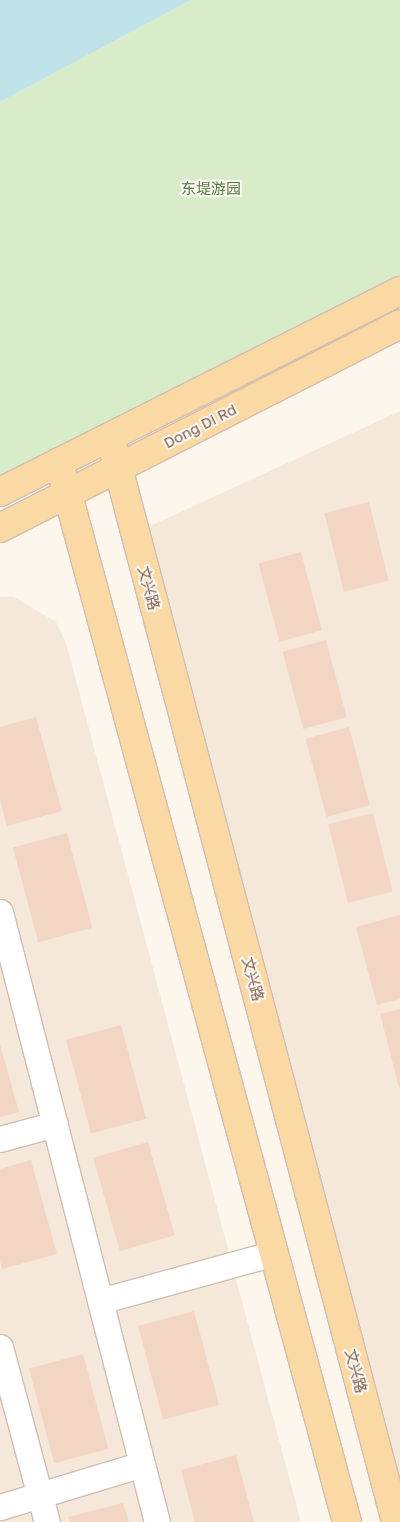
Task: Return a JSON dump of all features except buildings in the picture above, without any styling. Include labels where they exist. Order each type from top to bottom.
[{"type":"main road","points":[[0,492],[400,291]]},
{"type":"main road","name":"Dong Di Rd","points":[[0,528],[400,324]]},
{"type":"main road","name":"文兴路","points":[[110,437],[396,1522]]},
{"type":"main road","points":[[59,462],[347,1522]]},
{"type":"lane","points":[[0,912],[157,1522]]},
{"type":"lane","points":[[0,1139],[55,1124]]},
{"type":"lane","points":[[100,1301],[274,1253]]},
{"type":"lane","points":[[0,1347],[47,1522]]},
{"type":"lane","points":[[0,1507],[142,1464]]},
{"type":"shaded area","points":[[400,411],[400,1514],[148,527]]},
{"type":"shaded area","points":[[0,597],[14,597],[56,622],[66,643],[301,1522],[0,1522]]},
{"type":"green space","name":"东堤游园","points":[[191,0],[400,0],[400,291],[0,492],[0,102]]},
{"type":"water","points":[[0,0],[191,0],[0,102]]}]
